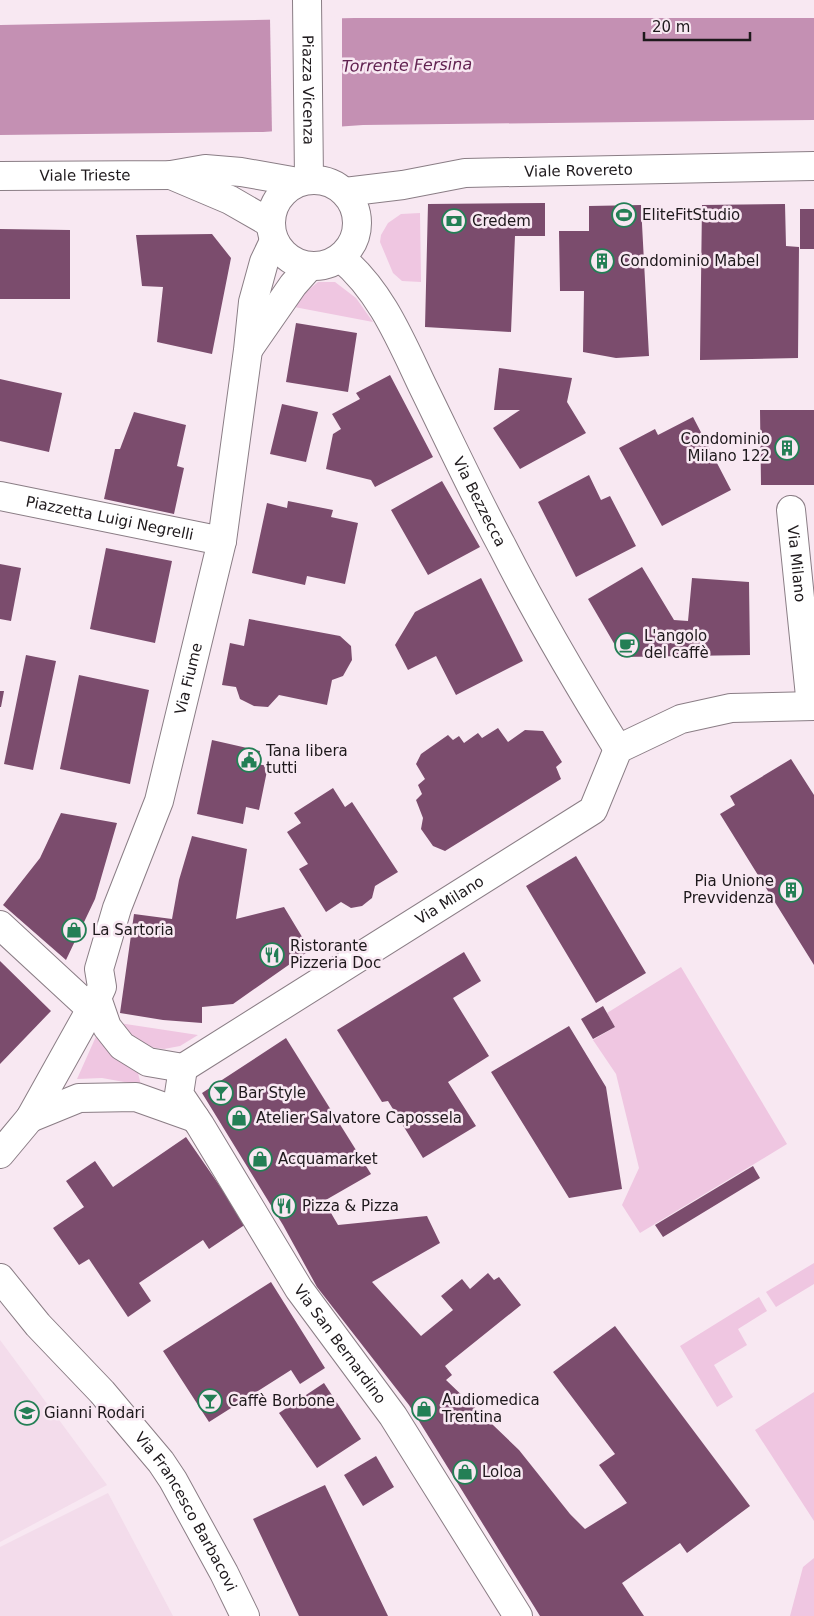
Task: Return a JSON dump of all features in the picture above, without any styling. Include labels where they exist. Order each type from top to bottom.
[{"type":"street","name":"Piazza Vicenza","points":[[303,180],[308,138],[307,6]]},
{"type":"street","name":"Viale Rovereto","points":[[345,192],[403,185],[465,173],[814,166]]},
{"type":"street","name":"Viale Trieste","points":[[0,176],[171,175],[205,169],[303,180]]},
{"type":"street","name":"Viale Trieste","points":[[171,175],[230,200],[272,232]]},
{"type":"street","points":[[303,180],[328,181],[345,192],[357,214],[357,230],[352,244],[341,258],[330,264],[309,266],[286,257],[272,232],[270,216],[276,202],[285,190],[303,180]]},
{"type":"street","name":"Via Fiume","points":[[95,1004],[102,987],[99,969],[117,908],[159,801],[222,541],[248,350],[252,302],[272,232]]},
{"type":"street","name":"Via Bezzecca","points":[[341,258],[353,268],[375,294],[391,322],[502,547],[589,702],[618,749]]},
{"type":"street","name":"Via Fiume","points":[[248,350],[293,285],[309,266]]},
{"type":"street","name":"Piazzetta Luigi Negrelli","points":[[0,496],[222,541]]},
{"type":"street","name":"Via Milano","points":[[183,1068],[593,810],[618,749],[682,719],[731,708],[813,706],[791,510]]},
{"type":"street","points":[[0,925],[95,1004],[107,1027],[122,1046],[148,1062],[183,1068]]},
{"type":"street","points":[[0,1154],[30,1118],[95,1004]]},
{"type":"street","name":"Via San Bernardino","points":[[183,1068],[179,1094],[196,1118],[299,1289],[393,1416],[518,1616]]},
{"type":"street","points":[[30,1118],[79,1098],[136,1097],[196,1118]]},
{"type":"street","name":"Via Francesco Barbacovi","points":[[0,1278],[38,1325],[102,1392],[161,1462],[173,1480],[219,1564],[244,1616]]},
{"type":"shaded area","points":[[420,213],[421,282],[402,281],[393,273],[380,242],[381,235],[388,223],[401,214]]},
{"type":"shaded area","points":[[318,282],[335,282],[356,298],[373,322],[289,306]]},
{"type":"shaded area","points":[[681,967],[787,1144],[640,1233],[622,1205],[639,1168],[616,1074],[593,1040],[615,1027],[607,1013]]},
{"type":"shaded area","points":[[119,1023],[198,1035],[180,1046],[164,1049],[142,1046],[127,1038]]},
{"type":"shaded area","points":[[98,1032],[114,1056],[138,1073],[141,1085],[102,1078],[77,1079]]},
{"type":"shaded area","points":[[814,1263],[814,1284],[776,1307],[766,1292]]},
{"type":"shaded area","points":[[759,1297],[767,1311],[738,1329],[747,1345],[714,1365],[733,1397],[717,1407],[680,1346]]},
{"type":"shaded area","name":"Gianni Rodari","points":[[0,1340],[107,1485],[0,1542]]},
{"type":"shaded area","points":[[814,1392],[814,1521],[755,1430]]},
{"type":"shaded area","points":[[108,1493],[173,1616],[0,1616],[0,1547]]},
{"type":"shaded area","points":[[814,1558],[814,1616],[790,1616],[803,1567]]},
{"type":"water","name":"Torrente Fersina","points":[[355,18],[814,18],[814,120],[363,125],[263,132],[0,135],[0,25]]},
{"type":"pier","points":[[342,16],[342,129],[272,134],[270,18]]},
{"type":"building","points":[[545,203],[545,236],[515,236],[511,332],[425,327],[428,204]]},
{"type":"building","points":[[785,204],[786,246],[799,247],[798,358],[700,360],[702,205]]},
{"type":"building","name":"Condominio Mabel","points":[[641,205],[649,356],[616,358],[583,352],[584,291],[560,291],[559,231],[589,231],[589,206]]},
{"type":"building","points":[[800,209],[814,209],[814,249],[800,249]]},
{"type":"building","points":[[0,229],[70,230],[70,299],[0,299]]},
{"type":"building","points":[[212,234],[231,258],[212,354],[157,342],[163,287],[142,286],[136,235]]},
{"type":"building","points":[[296,323],[357,333],[348,392],[286,382]]},
{"type":"building","points":[[499,368],[572,378],[567,402],[586,433],[520,469],[493,428],[520,410],[494,410]]},
{"type":"building","points":[[390,375],[433,457],[375,487],[371,480],[326,469],[333,434],[341,429],[332,414],[360,399],[356,393]]},
{"type":"building","points":[[0,379],[62,393],[49,452],[0,441]]},
{"type":"building","points":[[282,404],[318,412],[306,462],[270,454]]},
{"type":"building","name":"Condominio Milano 122","points":[[760,410],[814,410],[814,485],[761,485]]},
{"type":"building","points":[[134,412],[186,425],[177,466],[184,468],[174,514],[104,499],[115,449],[120,449]]},
{"type":"building","points":[[693,417],[731,490],[662,526],[619,448],[655,429],[658,435]]},
{"type":"building","points":[[589,475],[601,500],[610,496],[636,546],[576,577],[538,502]]},
{"type":"building","points":[[442,481],[480,547],[428,575],[391,510]]},
{"type":"building","points":[[288,501],[333,510],[331,517],[358,523],[345,584],[307,576],[305,585],[252,573],[267,503],[287,508]]},
{"type":"building","points":[[106,548],[172,561],[155,643],[90,629]]},
{"type":"building","points":[[0,564],[21,568],[11,621],[0,619]]},
{"type":"building","points":[[642,567],[674,620],[688,621],[692,578],[749,582],[750,655],[622,657],[588,599]]},
{"type":"building","points":[[481,578],[523,661],[456,695],[436,656],[408,670],[395,645],[415,612]]},
{"type":"building","points":[[249,619],[340,636],[351,646],[352,660],[343,676],[332,680],[327,705],[279,695],[268,707],[254,706],[240,699],[236,687],[222,685],[230,643],[244,646]]},
{"type":"building","points":[[26,655],[56,661],[33,770],[4,764]]},
{"type":"building","points":[[79,675],[149,690],[130,784],[60,769]]},
{"type":"building","points":[[0,691],[4,691],[1,707],[0,707]]},
{"type":"building","points":[[498,728],[508,742],[525,730],[543,731],[562,762],[556,767],[561,779],[445,851],[433,846],[421,829],[423,818],[416,800],[422,794],[418,785],[425,779],[416,764],[421,754],[448,735],[453,740],[459,736],[464,743],[478,733],[482,738]]},
{"type":"building","points":[[212,740],[260,751],[257,764],[268,766],[259,810],[246,807],[243,824],[197,814]]},
{"type":"building","name":"Pia Unione Prevvidenza","points":[[791,759],[814,795],[814,965],[720,814],[735,805],[730,796]]},
{"type":"building","points":[[333,788],[345,807],[352,802],[398,872],[375,886],[372,898],[362,906],[351,908],[341,902],[326,912],[299,869],[308,864],[287,832],[301,823],[294,813]]},
{"type":"building","points":[[61,813],[117,823],[95,899],[66,960],[3,905],[40,858]]},
{"type":"building","points":[[192,836],[247,849],[236,919],[284,907],[310,950],[233,1004],[202,1007],[202,1023],[163,1020],[120,1013],[134,914],[172,919],[179,880]]},
{"type":"building","points":[[576,856],[646,973],[596,1003],[526,886]]},
{"type":"building","points":[[464,952],[481,981],[453,998],[489,1056],[448,1082],[476,1126],[423,1158],[388,1101],[382,1102],[337,1030]]},
{"type":"building","points":[[0,961],[51,1011],[0,1064]]},
{"type":"building","points":[[603,1006],[615,1027],[593,1039],[581,1019]]},
{"type":"building","points":[[569,1026],[606,1087],[622,1189],[569,1198],[491,1072]]},
{"type":"building","points":[[286,1038],[371,1174],[324,1201],[338,1225],[427,1216],[440,1243],[372,1282],[421,1336],[453,1310],[441,1296],[462,1279],[470,1289],[488,1273],[494,1280],[499,1277],[521,1305],[445,1366],[452,1375],[446,1380],[519,1450],[570,1514],[585,1529],[627,1503],[599,1465],[615,1454],[553,1372],[615,1326],[750,1506],[687,1553],[680,1543],[622,1583],[644,1616],[540,1616],[409,1405],[317,1287],[283,1225],[202,1093]]},
{"type":"building","points":[[186,1137],[246,1224],[209,1249],[203,1240],[139,1283],[151,1301],[128,1317],[89,1259],[79,1265],[53,1228],[84,1207],[66,1181],[95,1161],[113,1187]]},
{"type":"building","points":[[753,1166],[760,1178],[663,1237],[655,1225]]},
{"type":"building","points":[[271,1282],[325,1368],[300,1384],[291,1370],[209,1422],[163,1351]]},
{"type":"building","points":[[324,1383],[361,1439],[317,1468],[279,1413]]},
{"type":"building","points":[[376,1456],[394,1487],[363,1506],[344,1475]]},
{"type":"building","points":[[325,1485],[388,1616],[299,1616],[253,1519]]},
{"type":"place","name":"EliteFitStudio","points":[[624,215]]},
{"type":"place","name":"Credem","points":[[454,221]]},
{"type":"place","name":"Condominio Mabel","points":[[602,261]]},
{"type":"place","name":"Condominio Milano 122","points":[[787,448]]},
{"type":"place","name":"L'angolo del caffè","points":[[627,645]]},
{"type":"place","name":"Tana libera tutti","points":[[249,760]]},
{"type":"place","name":"Pia Unione Prevvidenza","points":[[791,890]]},
{"type":"place","name":"La Sartoria","points":[[74,930]]},
{"type":"place","name":"Ristorante Pizzeria Doc","points":[[272,955]]},
{"type":"place","name":"Bar Style","points":[[221,1093]]},
{"type":"place","name":"Atelier Salvatore Capossela","points":[[239,1118]]},
{"type":"place","name":"Acquamarket","points":[[260,1159]]},
{"type":"place","name":"Pizza & Pizza","points":[[284,1206]]},
{"type":"place","name":"Caffè Borbone","points":[[210,1401]]},
{"type":"place","name":"Audiomedica Trentina","points":[[424,1409]]},
{"type":"place","name":"Gianni Rodari","points":[[27,1413]]},
{"type":"place","name":"Loloa","points":[[465,1472]]}]
